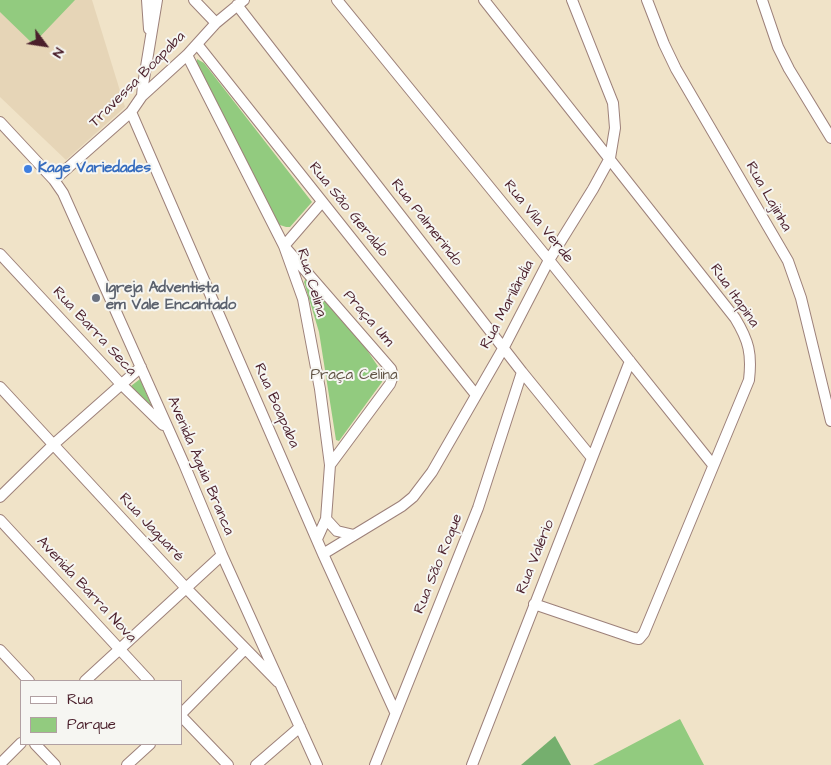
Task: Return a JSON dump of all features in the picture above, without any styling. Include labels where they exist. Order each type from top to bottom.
[{"type":"street","points":[[147,0],[150,44]]},
{"type":"street","points":[[142,96],[157,0]]},
{"type":"street","points":[[194,0],[216,23]]},
{"type":"street","name":"Rua Vila Verde","points":[[337,0],[713,465]]},
{"type":"street","name":"Rua Itapina","points":[[484,0],[735,318],[748,342],[751,354],[749,380],[644,633],[639,638],[534,604]]},
{"type":"street","name":"Rua Marilândia","points":[[323,554],[402,506],[423,485],[504,348],[549,260],[594,189],[610,158],[615,128],[612,103],[572,0]]},
{"type":"street","name":"Rua Lajinha","points":[[647,0],[676,69],[788,261],[801,298],[831,421]]},
{"type":"street","points":[[762,0],[778,47],[789,69],[831,138]]},
{"type":"street","name":"Travessa Boapaba","points":[[54,180],[130,112],[142,96],[187,55],[216,23],[241,3]]},
{"type":"street","name":"Rua Palmerindo","points":[[241,3],[522,372],[592,458]]},
{"type":"street","name":"Rua São Geraldo","points":[[197,44],[476,395]]},
{"type":"street","name":"Rua Celina","points":[[187,55],[284,246],[303,299],[320,388],[330,464],[326,519],[318,539]]},
{"type":"street","name":"Rua Boapaba","points":[[130,112],[323,554],[395,712]]},
{"type":"street","name":"Avenida Águia Branca","points":[[1,125],[54,180],[63,194],[317,765]]},
{"type":"street","points":[[284,246],[322,202]]},
{"type":"street","name":"Praça Um","points":[[284,246],[391,369],[393,376],[390,384],[330,464]]},
{"type":"street","name":"Rua Barra Seca","points":[[0,254],[121,384],[167,429]]},
{"type":"street","name":"Rua Valério","points":[[472,765],[630,361]]},
{"type":"street","points":[[0,497],[54,444],[140,367]]},
{"type":"street","name":"Rua São Roque","points":[[375,765],[478,508],[522,372]]},
{"type":"street","name":"Rua Jaguaré","points":[[0,387],[186,588],[244,649],[283,686]]},
{"type":"street","points":[[326,519],[337,531],[354,534]]},
{"type":"street","name":"Avenida Barra Nova","points":[[0,520],[148,680]]},
{"type":"street","points":[[86,680],[222,555]]},
{"type":"street","points":[[182,714],[244,649]]},
{"type":"street","points":[[0,650],[28,680]]},
{"type":"street","points":[[182,716],[228,765]]},
{"type":"street","points":[[256,765],[300,727]]},
{"type":"street","points":[[0,764],[20,744]]},
{"type":"street","points":[[36,745],[55,765]]},
{"type":"street","points":[[127,765],[149,745]]},
{"type":"shaded area","points":[[0,0],[92,0],[125,107],[66,160],[0,97]]},
{"type":"green space","points":[[0,0],[75,0],[33,44],[0,12]]},
{"type":"green space","points":[[197,59],[204,63],[312,202],[290,227],[277,224],[196,65]]},
{"type":"green space","name":"Praça Celina","points":[[306,278],[361,341],[383,374],[382,382],[339,441],[336,440],[319,332],[304,282]]},
{"type":"green space","points":[[140,379],[154,411],[131,386]]},
{"type":"green space","points":[[680,719],[704,765],[593,765]]},
{"type":"green space","points":[[555,736],[571,765],[521,765]]},
{"type":"place","name":"Kage Variedades","points":[[28,169]]},
{"type":"place","name":"Igreja Adventista em Vale Encantado","points":[[96,298]]}]
